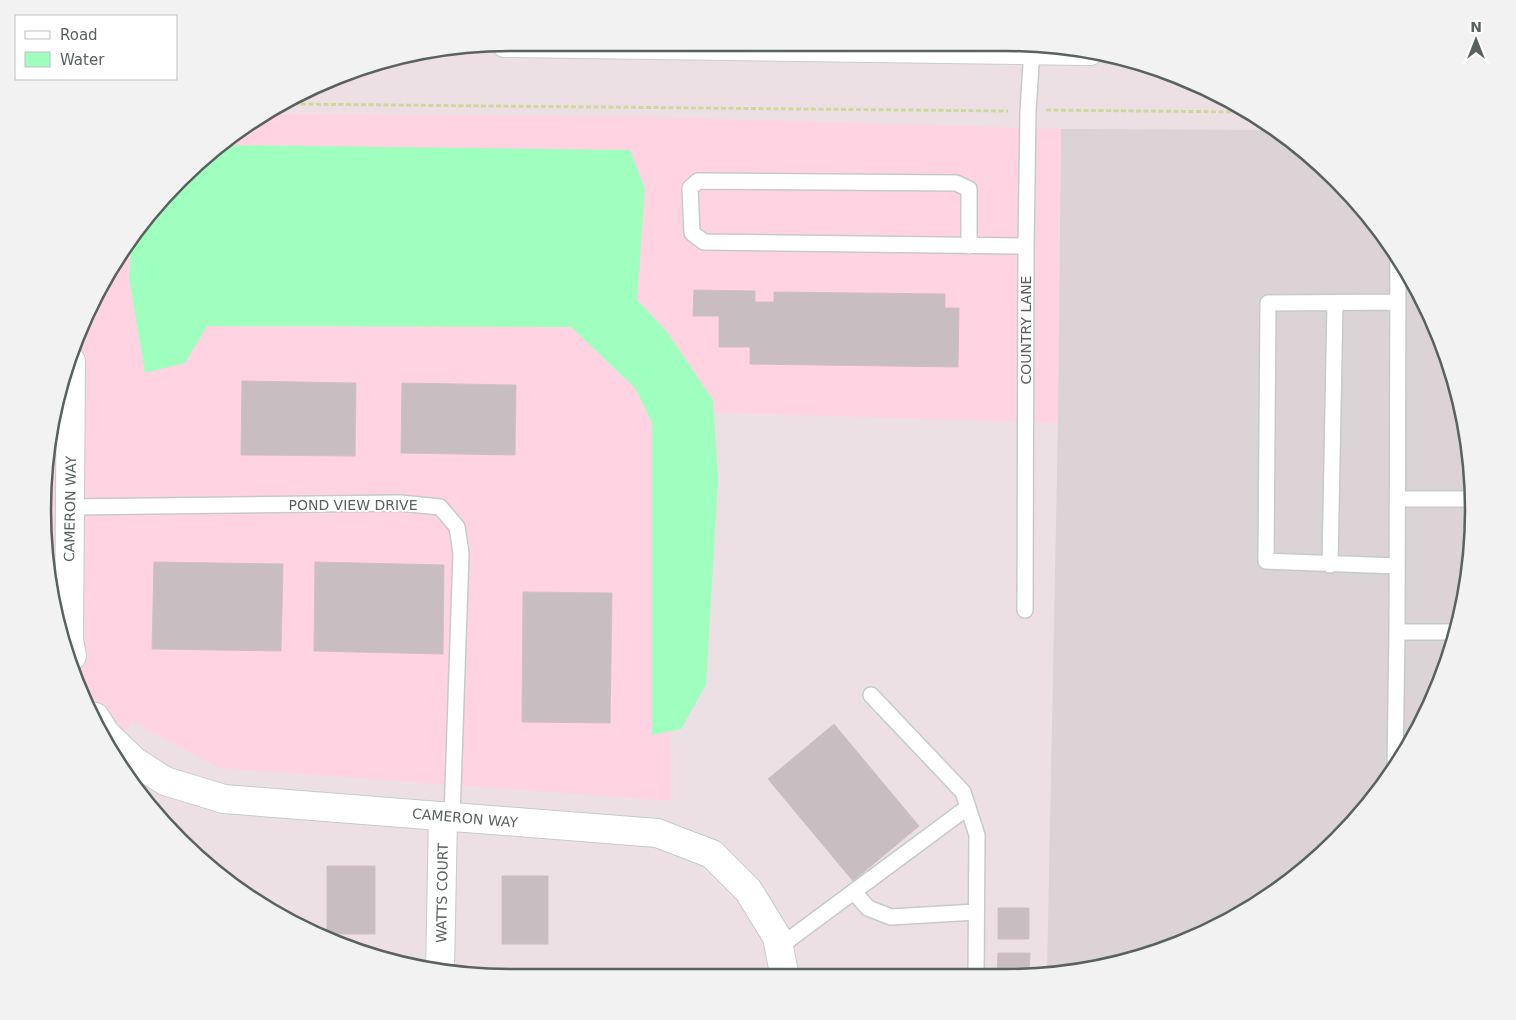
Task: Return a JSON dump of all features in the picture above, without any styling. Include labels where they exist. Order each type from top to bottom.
[{"type":"street","name":"CAMERON WAY","points":[[64,615],[60,594],[70,507],[71,379]]},
{"type":"street","name":"CAMERON WAY","points":[[131,767],[165,781],[224,798],[657,833],[712,854],[748,890],[777,937],[783,969]]},
{"type":"street","name":"WATTS COURT","points":[[440,963],[448,816]]},
{"type":"lane","name":"COUNTRY LANE","points":[[1025,610],[1026,246],[1031,52]]},
{"type":"lane","points":[[969,246],[969,189],[956,183],[698,181],[690,188],[692,233],[704,242],[969,246],[1026,246]]},
{"type":"lane","points":[[1395,752],[1398,273]]},
{"type":"lane","points":[[1397,566],[1266,561],[1268,303],[1398,302]]},
{"type":"lane","points":[[1330,564],[1334,303]]},
{"type":"lane","points":[[1398,499],[1465,499]]},
{"type":"lane","name":"POND VIEW DRIVE","points":[[70,507],[400,503],[440,507],[457,527],[462,553],[448,816]]},
{"type":"lane","points":[[1397,632],[1448,632]]},
{"type":"lane","points":[[871,695],[963,792],[977,834],[976,969]]},
{"type":"lane","points":[[779,947],[968,807]]},
{"type":"lane","points":[[854,892],[868,908],[891,917],[976,912]]},
{"type":"path","points":[[298,104],[1233,112]]},
{"type":"shaded area","points":[[279,114],[658,117],[1061,129],[1058,423],[668,411],[671,801],[220,768],[132,721],[115,742],[86,686],[67,629],[55,570],[52,540],[52,480],[60,421],[67,391],[86,334],[113,281],[129,255],[165,208],[186,186],[231,146],[255,129]]},
{"type":"shaded area","points":[[1061,129],[1262,130],[1308,165],[1351,208],[1387,255],[1417,307],[1430,334],[1449,391],[1461,450],[1465,510],[1461,570],[1456,599],[1449,629],[1430,686],[1403,739],[1387,765],[1351,812],[1308,855],[1285,874],[1261,891],[1209,921],[1182,934],[1125,953],[1095,960],[1047,967],[1058,423]]},
{"type":"water","points":[[232,145],[630,150],[645,189],[637,300],[667,332],[713,400],[718,479],[706,685],[681,729],[652,735],[652,423],[635,388],[571,327],[207,326],[185,363],[145,373],[129,278],[131,252],[146,231],[186,186]]},
{"type":"building","points":[[694,290],[755,291],[755,302],[774,302],[774,292],[945,294],[945,308],[959,308],[958,367],[750,364],[750,347],[719,347],[719,316],[693,316]]},
{"type":"building","points":[[242,381],[356,383],[355,456],[241,455]]},
{"type":"building","points":[[402,383],[516,385],[515,455],[401,453]]},
{"type":"building","points":[[154,562],[283,564],[281,651],[152,649]]},
{"type":"building","points":[[315,562],[444,565],[443,654],[314,651]]},
{"type":"building","points":[[523,592],[612,593],[610,723],[522,722]]},
{"type":"building","points":[[834,724],[919,826],[853,881],[768,779]]},
{"type":"building","points":[[327,866],[375,866],[375,934],[334,934],[327,931]]},
{"type":"building","points":[[502,876],[548,876],[548,944],[502,944]]},
{"type":"building","points":[[998,908],[1029,908],[1029,939],[998,939]]},
{"type":"building","points":[[998,953],[1030,953],[1029,968],[997,969]]}]
